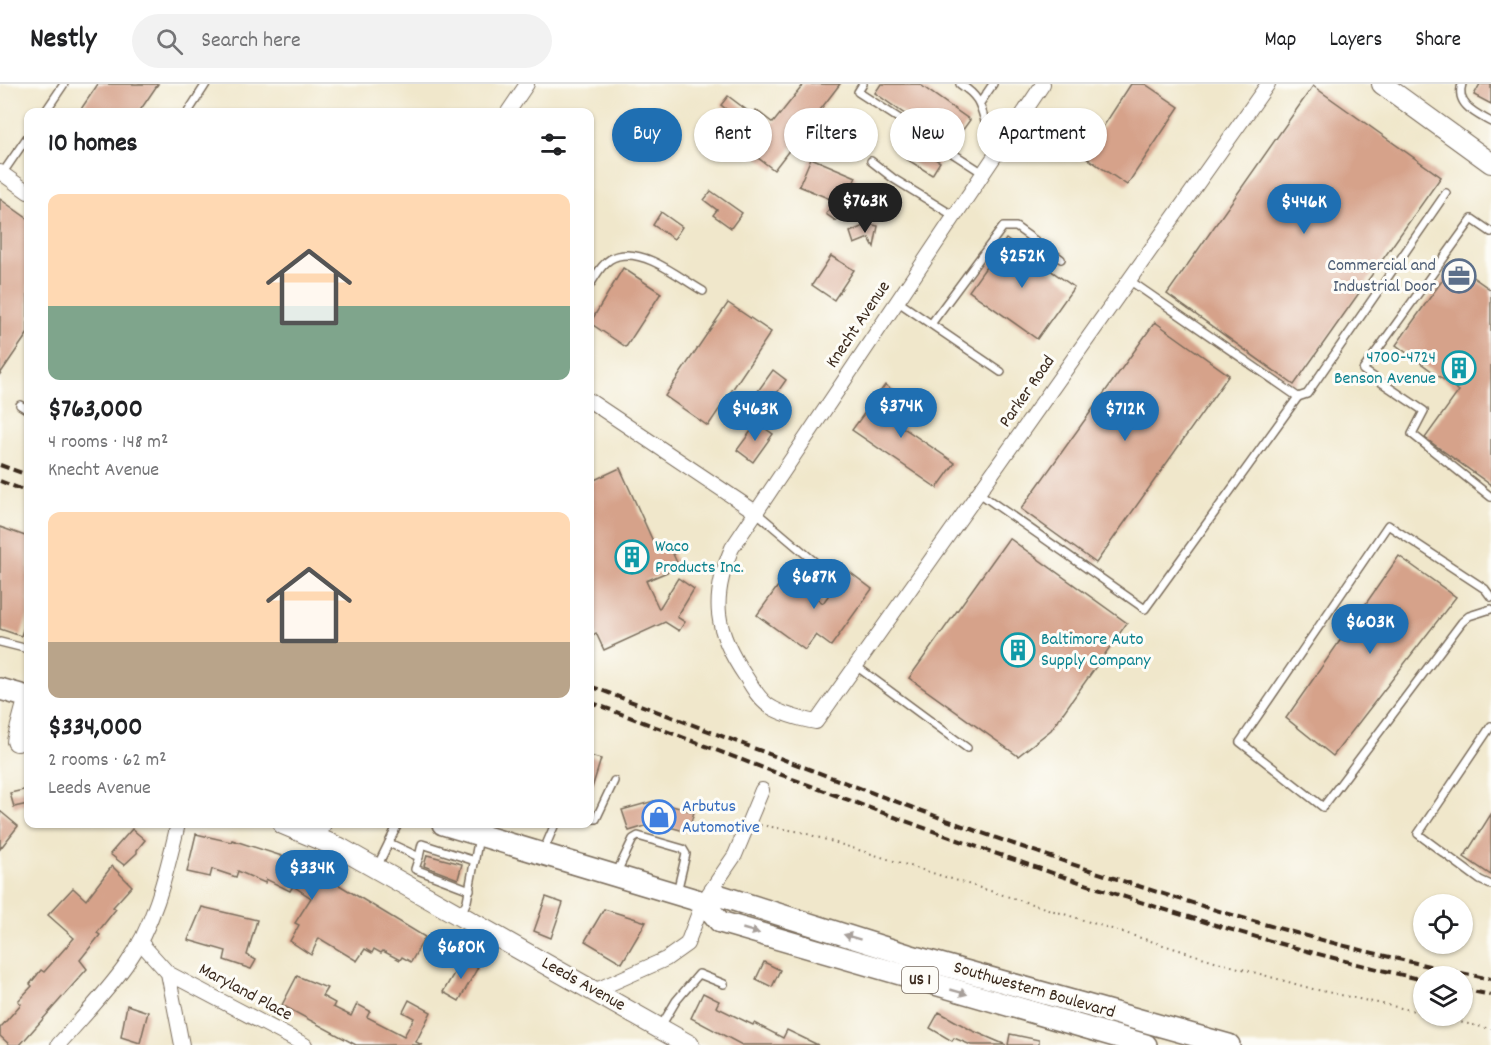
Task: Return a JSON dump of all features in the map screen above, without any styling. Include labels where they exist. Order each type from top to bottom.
[{"type":"main road","points":[[0,689],[24,697]]},
{"type":"main road","name":"Southwestern Boulevard","points":[[461,828],[542,855],[703,902],[720,922],[1146,1045]]},
{"type":"main road","name":"Southwestern Boulevard","points":[[703,902],[722,896],[930,961],[1229,1045]]},
{"type":"street","points":[[511,108],[527,84]]},
{"type":"street","name":"Knecht Avenue","points":[[1027,108],[1043,84]]},
{"type":"street","name":"Parker Road","points":[[816,722],[1268,84]]},
{"type":"street","points":[[1382,84],[1491,163]]},
{"type":"street","name":"Knecht Avenue","points":[[816,722],[796,718],[767,705],[731,657],[723,638],[718,616],[722,572],[732,548],[990,162]]},
{"type":"street","points":[[1,173],[24,189]]},
{"type":"street","points":[[594,404],[757,513]]},
{"type":"street","points":[[15,744],[24,712]]},
{"type":"street","points":[[594,991],[679,951],[687,944],[703,902],[735,855],[762,790]]},
{"type":"street","points":[[58,1045],[112,983],[140,942],[158,903],[177,828]]},
{"type":"street","name":"Leeds Avenue","points":[[321,830],[376,868],[689,1045]]},
{"type":"street","points":[[140,942],[168,973],[182,1045]]},
{"type":"street","name":"Maryland Place","points":[[168,973],[305,1045]]},
{"type":"lane","points":[[48,108],[64,84]]},
{"type":"lane","points":[[191,108],[206,84]]},
{"type":"lane","points":[[863,84],[858,92],[983,173]]},
{"type":"lane","points":[[960,84],[975,94],[981,108]]},
{"type":"lane","points":[[980,103],[993,84]]},
{"type":"lane","points":[[1462,84],[1463,103],[1491,123]]},
{"type":"lane","points":[[1,173],[24,141]]},
{"type":"lane","points":[[872,162],[894,179],[954,216]]},
{"type":"lane","points":[[979,493],[1145,609],[1298,397],[1307,394],[1446,193]]},
{"type":"lane","points":[[1491,232],[1472,219],[1363,370],[1424,411],[1412,434],[1491,496]]},
{"type":"lane","points":[[931,324],[1003,227],[1016,227],[1061,260]]},
{"type":"lane","points":[[594,278],[600,268],[617,256],[632,256],[647,259],[703,291]]},
{"type":"lane","points":[[1129,280],[1298,397]]},
{"type":"lane","points":[[897,301],[1001,372]]},
{"type":"lane","points":[[20,405],[24,408]]},
{"type":"lane","points":[[757,513],[823,569]]},
{"type":"lane","points":[[1491,597],[1485,589],[1388,525],[1240,742],[1323,807],[1462,622],[1474,614],[1491,609]]},
{"type":"lane","points":[[0,642],[24,648]]},
{"type":"lane","points":[[856,666],[967,748]]},
{"type":"lane","points":[[1491,726],[1418,834],[1480,880],[1491,885]]},
{"type":"lane","points":[[594,819],[614,781]]},
{"type":"lane","points":[[376,868],[396,828]]},
{"type":"lane","points":[[460,915],[470,890],[475,861],[461,828]]},
{"type":"lane","points":[[542,855],[553,828]]},
{"type":"lane","points":[[615,876],[633,839],[638,836],[683,849],[686,854],[677,894]]},
{"type":"lane","points":[[389,843],[418,857]]},
{"type":"lane","points":[[470,890],[442,882],[415,869],[423,844],[475,861]]},
{"type":"lane","points":[[660,1028],[676,1001],[699,974],[724,984]]},
{"type":"path","points":[[748,823],[801,832],[1221,963],[1313,989],[1413,1012]]},
{"type":"path","points":[[1473,1025],[1491,1029]]},
{"type":"building","points":[[98,84],[158,84],[142,108],[82,108]]},
{"type":"building","points":[[804,84],[840,84],[822,108],[785,108]]},
{"type":"building","points":[[881,84],[919,84],[953,108],[896,108],[875,93]]},
{"type":"building","points":[[1131,84],[1145,84],[1179,107],[1127,185],[1093,162],[1107,162],[1107,121]]},
{"type":"building","points":[[1480,84],[1491,84],[1491,104],[1474,95]]},
{"type":"building","points":[[1313,86],[1441,177],[1294,385],[1167,294]]},
{"type":"building","points":[[728,96],[744,108],[725,108],[721,105]]},
{"type":"building","points":[[784,109],[784,157],[774,170],[763,162],[772,162],[773,123]]},
{"type":"building","points":[[965,116],[970,120],[965,127]]},
{"type":"building","points":[[809,162],[820,162],[856,177],[846,201],[848,203],[836,221],[826,214],[835,201],[799,186]]},
{"type":"building","points":[[911,162],[940,162],[932,175]]},
{"type":"building","points":[[711,191],[742,213],[731,228],[713,215],[717,210],[704,200]]},
{"type":"building","points":[[0,199],[24,216],[24,339],[0,374]]},
{"type":"building","points":[[661,212],[682,227],[674,239],[653,225]]},
{"type":"building","points":[[868,224],[878,226],[874,247],[869,238],[854,244],[850,232]]},
{"type":"building","points":[[1006,239],[1074,287],[1037,339],[969,291]]},
{"type":"building","points":[[831,256],[854,270],[834,300],[812,285]]},
{"type":"building","name":"4700-4724 Benson Avenue","points":[[1454,264],[1491,290],[1491,485],[1425,438],[1459,391],[1396,345]]},
{"type":"building","points":[[623,268],[661,293],[626,347],[594,326],[594,316]]},
{"type":"building","points":[[728,303],[771,332],[708,426],[665,396]]},
{"type":"building","points":[[1155,322],[1229,375],[1096,563],[1021,509]]},
{"type":"building","points":[[773,370],[786,380],[772,400],[758,391]]},
{"type":"building","points":[[885,385],[906,399],[892,420],[955,463],[937,488],[852,430]]},
{"type":"building","points":[[757,423],[773,434],[753,462],[737,450]]},
{"type":"building","name":"Waco Products Inc.","points":[[620,468],[656,548],[668,543],[679,567],[646,581],[659,609],[678,578],[694,589],[677,617],[685,622],[679,631],[665,622],[604,650],[596,633],[594,634],[594,480]]},
{"type":"building","points":[[0,527],[24,536],[24,627],[21,636],[0,629]]},
{"type":"building","name":"Baltimore Auto Supply Company","points":[[1009,538],[1127,623],[1051,730],[1018,756],[909,678]]},
{"type":"building","points":[[1399,556],[1456,597],[1333,756],[1286,718]]},
{"type":"building","points":[[847,570],[872,589],[831,646],[816,635],[805,650],[757,615],[786,575],[823,603]]},
{"type":"building","points":[[594,757],[601,759],[594,782]]},
{"type":"building","points":[[24,790],[24,805],[14,807],[10,793]]},
{"type":"building","name":"Arbutus Automotive","points":[[654,801],[694,812],[688,832],[655,823],[629,831],[622,810]]},
{"type":"building","points":[[0,811],[18,826],[0,849]]},
{"type":"building","points":[[1491,814],[1491,875],[1464,857]]},
{"type":"building","points":[[132,829],[145,840],[137,853],[124,865],[110,854]]},
{"type":"building","points":[[196,834],[231,842],[232,840],[288,858],[321,874],[425,937],[411,962],[374,949],[372,953],[365,949],[357,961],[319,938],[311,955],[290,941],[299,925],[295,923],[311,898],[293,886],[290,891],[266,879],[265,883],[238,871],[236,877],[212,869],[210,877],[187,872]]},
{"type":"building","points":[[427,855],[462,864],[458,879],[424,866]]},
{"type":"building","points":[[112,866],[132,886],[113,907],[116,909],[97,933],[100,935],[80,960],[87,969],[20,1045],[10,1045],[0,1036],[0,1028],[21,1004],[18,1001],[32,986],[30,984],[41,970],[44,972],[74,938],[48,915],[73,888],[86,900]]},
{"type":"building","points":[[546,897],[563,903],[551,938],[534,931]]},
{"type":"building","points":[[202,907],[257,920],[247,955],[256,960],[251,969],[224,960],[226,951],[188,940]]},
{"type":"building","points":[[604,909],[646,922],[622,963],[585,941]]},
{"type":"building","points":[[463,958],[478,967],[459,1001],[443,992]]},
{"type":"building","points":[[764,962],[780,970],[772,987],[756,979]]},
{"type":"building","points":[[297,976],[327,988],[322,996],[335,1003],[333,1007],[351,1016],[357,1004],[370,1011],[367,1017],[404,1036],[414,1018],[403,1012],[409,1000],[431,1012],[416,1042],[422,1045],[356,1045],[282,1005]]},
{"type":"building","points":[[703,993],[719,1001],[716,1007],[753,1025],[754,1023],[783,1038],[787,1030],[818,1045],[742,1045],[691,1018]]},
{"type":"building","points":[[127,1005],[148,1012],[140,1043],[121,1037]]},
{"type":"building","points":[[939,1012],[971,1030],[1006,1045],[971,1045],[954,1038],[952,1041],[930,1028]]},
{"type":"building","points":[[1010,1034],[1039,1040],[1039,1045],[1008,1045]]},
{"type":"railway","points":[[0,465],[24,474]]},
{"type":"railway","points":[[0,481],[24,490]]},
{"type":"railway","points":[[594,688],[923,811],[1147,889],[1260,923],[1375,953],[1491,979]]},
{"type":"railway","points":[[594,704],[899,819],[1106,891],[1317,954],[1413,977]]},
{"type":"railway","points":[[1473,991],[1491,995]]},
{"type":"place","name":"Commercial and Industrial Door","points":[[1459,276]]},
{"type":"place","name":"4700-4724 Benson Avenue","points":[[1459,368]]},
{"type":"place","name":"Waco Products Inc.","points":[[632,557]]},
{"type":"place","name":"Baltimore Auto Supply Company","points":[[1018,650]]},
{"type":"place","name":"Arbutus Automotive","points":[[659,817]]}]
